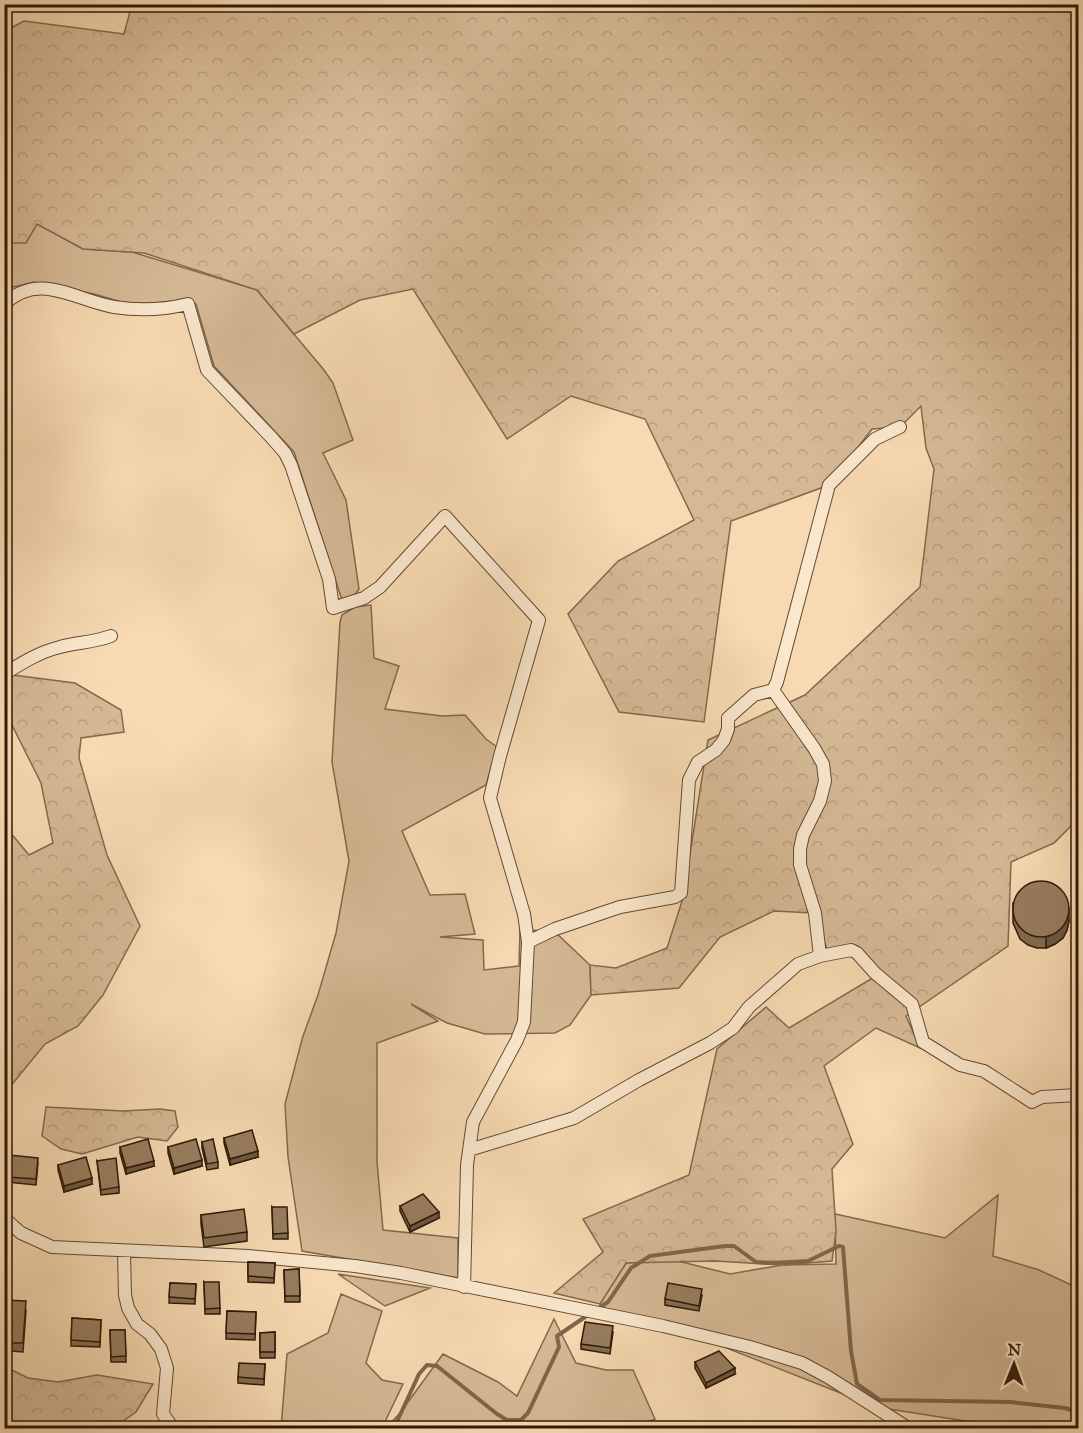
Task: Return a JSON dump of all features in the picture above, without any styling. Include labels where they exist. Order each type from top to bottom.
[{"type":"street","points":[[4,304],[27,289],[39,288],[58,290],[116,307],[158,309],[188,304],[207,370],[271,437],[285,453],[291,465],[329,579],[333,608],[364,598],[380,587],[445,516],[539,620],[490,798],[524,914],[528,942],[524,1022],[517,1040],[473,1122],[467,1165],[464,1287]]},
{"type":"street","points":[[773,690],[829,485],[875,439],[900,427]]},
{"type":"street","points":[[4,674],[40,654],[61,646],[93,642],[111,636]]},
{"type":"street","points":[[528,942],[555,929],[620,907],[675,897],[681,893],[689,780],[698,762],[716,750],[724,740],[728,729],[728,718],[754,694],[773,690]]},
{"type":"street","points":[[773,690],[823,764],[825,781],[820,801],[803,835],[800,849],[800,865],[815,913],[820,956]]},
{"type":"street","points":[[1078,836],[1078,865]]},
{"type":"street","points":[[469,1150],[574,1118],[733,1029],[749,1007],[798,964],[820,956],[851,950],[912,1004],[923,1042],[960,1065],[984,1071],[1032,1102],[1042,1098],[1078,1095]]},
{"type":"street","points":[[4,1218],[21,1233],[52,1247],[249,1256],[356,1266],[663,1326],[750,1347],[802,1363],[908,1428]]},
{"type":"street","points":[[124,1252],[125,1295],[128,1308],[137,1324],[150,1334],[161,1349],[167,1368],[163,1414],[173,1428]]},
{"type":"green space","points":[[132,4],[1078,5],[1078,819],[1054,843],[1011,862],[1008,946],[906,1016],[920,1048],[876,1028],[824,1066],[853,1144],[832,1169],[836,1231],[832,1261],[782,1265],[716,1261],[626,1263],[600,1304],[554,1293],[603,1252],[583,1219],[689,1175],[717,1049],[766,1007],[789,1028],[881,973],[858,946],[827,949],[814,913],[774,911],[720,937],[679,988],[591,995],[590,965],[616,968],[667,948],[683,898],[708,740],[805,695],[920,587],[934,469],[926,448],[921,406],[900,427],[872,429],[829,485],[731,521],[704,722],[619,712],[568,614],[618,561],[694,520],[645,419],[571,396],[507,439],[413,289],[360,300],[294,334],[257,290],[144,253],[83,249],[37,224],[26,243],[5,243],[5,31],[24,21],[124,34]]},
{"type":"green space","points":[[36,223],[83,249],[132,252],[257,290],[333,383],[353,440],[323,453],[346,500],[359,589],[354,596],[342,600],[294,452],[214,366],[196,304],[125,303],[34,282],[5,289],[4,242]]},
{"type":"green space","points":[[371,605],[374,658],[399,666],[385,709],[442,716],[465,715],[486,739],[497,747],[486,785],[402,831],[430,895],[465,894],[475,934],[440,937],[483,940],[484,970],[519,966],[520,929],[555,932],[590,965],[591,995],[570,1025],[555,1033],[485,1034],[447,1023],[411,1004],[438,1021],[377,1043],[377,1162],[383,1230],[458,1238],[458,1278],[302,1251],[288,1157],[285,1104],[303,1036],[336,933],[349,861],[332,762],[340,622],[342,615],[355,607]]},
{"type":"green space","points":[[13,675],[75,683],[121,710],[124,732],[81,738],[79,758],[107,855],[140,926],[103,995],[78,1026],[45,1044],[5,1093],[5,826],[29,855],[53,843],[41,783],[5,711],[5,681]]},
{"type":"green space","points":[[46,1107],[175,1111],[178,1127],[167,1141],[138,1137],[82,1154],[61,1149],[42,1136]]},
{"type":"green space","points":[[998,1195],[993,1256],[1039,1270],[1078,1288],[1078,1428],[1010,1428],[876,1407],[648,1317],[608,1310],[600,1304],[626,1263],[670,1259],[730,1274],[782,1265],[836,1264],[835,1214],[945,1238]]},
{"type":"green space","points":[[338,1274],[430,1288],[385,1306]]},
{"type":"green space","points":[[341,1294],[382,1311],[366,1363],[382,1380],[403,1384],[382,1428],[281,1428],[287,1354],[328,1333]]},
{"type":"green space","points":[[554,1319],[576,1363],[606,1370],[633,1370],[655,1419],[635,1428],[386,1428],[400,1413],[443,1354],[498,1382],[517,1396]]},
{"type":"green space","points":[[5,1369],[28,1378],[58,1382],[97,1375],[153,1384],[136,1412],[113,1428],[5,1428]]},
{"type":"building","points":[[1041,881],[1052,883],[1061,889],[1067,898],[1069,909],[1067,920],[1061,929],[1052,935],[1041,937],[1030,935],[1021,929],[1015,920],[1013,909],[1015,898],[1021,889],[1030,883]]},
{"type":"building","points":[[252,1130],[258,1151],[230,1159],[224,1138]]},
{"type":"building","points":[[148,1139],[154,1161],[126,1168],[120,1147]]},
{"type":"building","points":[[196,1139],[202,1160],[174,1168],[168,1147]]},
{"type":"building","points":[[213,1139],[218,1162],[207,1164],[202,1142]]},
{"type":"building","points":[[9,1155],[38,1158],[36,1179],[7,1177]]},
{"type":"building","points":[[86,1157],[92,1178],[64,1186],[58,1165]]},
{"type":"building","points":[[116,1158],[119,1187],[101,1190],[97,1161]]},
{"type":"building","points":[[423,1194],[439,1212],[410,1226],[400,1206]]},
{"type":"building","points":[[272,1207],[287,1207],[288,1233],[273,1234]]},
{"type":"building","points":[[244,1209],[247,1232],[204,1238],[201,1215]]},
{"type":"building","points":[[248,1262],[275,1263],[274,1278],[248,1276]]},
{"type":"building","points":[[299,1269],[300,1296],[285,1296],[284,1270]]},
{"type":"building","points":[[204,1282],[219,1282],[220,1308],[205,1309]]},
{"type":"building","points":[[170,1283],[196,1284],[195,1299],[169,1297]]},
{"type":"building","points":[[668,1283],[702,1289],[699,1306],[665,1299]]},
{"type":"building","points":[[4,1300],[26,1301],[23,1343],[11,1343],[12,1323],[4,1322]]},
{"type":"building","points":[[227,1311],[256,1312],[255,1334],[226,1333]]},
{"type":"building","points":[[72,1318],[101,1320],[100,1342],[71,1340]]},
{"type":"building","points":[[585,1322],[613,1326],[610,1348],[581,1344]]},
{"type":"building","points":[[110,1330],[125,1330],[126,1356],[111,1357]]},
{"type":"building","points":[[275,1332],[275,1352],[260,1352],[260,1333]]},
{"type":"building","points":[[719,1351],[735,1368],[706,1383],[695,1362]]},
{"type":"building","points":[[239,1363],[265,1364],[264,1379],[238,1377]]},
{"type":"waterway","points":[[597,1309],[608,1302],[631,1268],[650,1256],[734,1246],[756,1262],[772,1263],[808,1261],[839,1246],[843,1247],[851,1351],[857,1384],[880,1400],[1010,1402],[1065,1408],[1078,1412]]},
{"type":"waterway","points":[[394,1428],[419,1374],[427,1365],[437,1366],[507,1420],[521,1420],[528,1413],[559,1347],[557,1336],[588,1315]]}]
